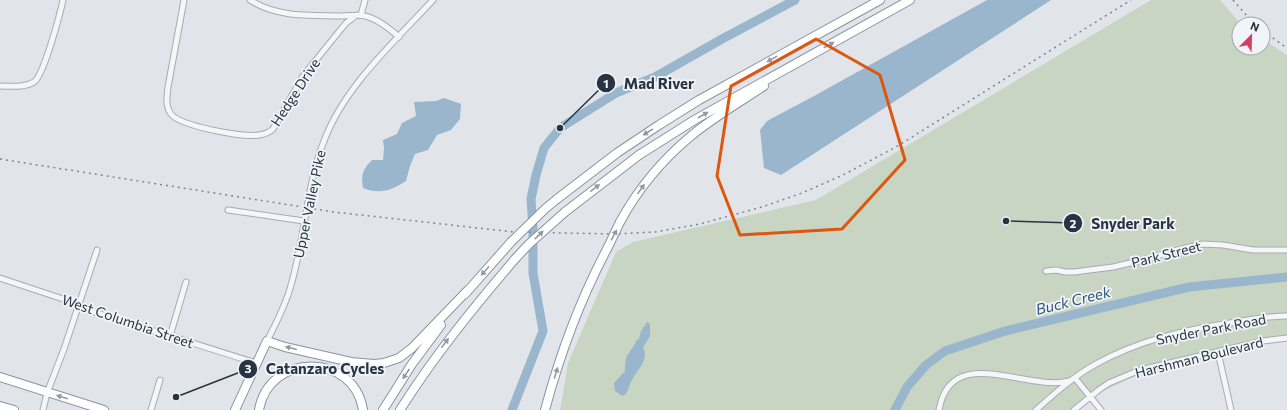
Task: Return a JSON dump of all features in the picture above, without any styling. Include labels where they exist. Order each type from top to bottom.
[{"type":"highway","points":[[267,341],[285,347],[351,362],[368,364],[384,363],[399,358],[412,348],[468,290],[511,242],[542,212],[617,153],[659,125],[724,87],[880,0]]},
{"type":"highway","points":[[400,410],[466,316],[529,244],[565,212],[616,172],[668,136],[910,0]]},
{"type":"highway","points":[[545,410],[563,349],[606,248],[634,199],[648,179],[676,149],[692,135],[715,118],[809,56]]},
{"type":"highway","points":[[382,410],[417,357],[468,290]]},
{"type":"highway","name":"Upper Valley Pike","points":[[235,410],[267,341]]},
{"type":"highway","points":[[259,410],[266,391],[284,373],[295,368],[316,366],[331,370],[345,379],[357,394],[361,401],[363,410]]},
{"type":"highway","points":[[0,377],[104,410]]},
{"type":"highway","points":[[0,406],[14,410]]},
{"type":"street","points":[[0,86],[25,85],[36,80],[43,68],[64,0]]},
{"type":"street","name":"Hedge Drive","points":[[184,0],[166,98],[168,109],[174,117],[188,124],[247,136],[265,134],[273,129],[303,76],[346,23],[359,15]]},
{"type":"street","points":[[250,0],[262,7],[281,13],[308,16],[359,15],[384,24],[399,37]]},
{"type":"street","points":[[359,15],[365,0]]},
{"type":"street","name":"Upper Valley Pike","points":[[267,341],[291,286],[318,159],[330,125],[356,85],[432,0]]},
{"type":"street","points":[[228,210],[304,221]]},
{"type":"street","name":"Park Street","points":[[1046,271],[1056,270],[1074,272],[1113,267],[1203,244],[1223,245],[1253,250],[1287,250]]},
{"type":"street","points":[[43,410],[47,393],[64,349],[97,250]]},
{"type":"street","name":"West Columbia Street","points":[[0,278],[63,299],[78,307],[256,363]]},
{"type":"street","points":[[170,336],[186,282]]},
{"type":"street","name":"Snyder Park Road","points":[[1036,410],[1073,379],[1107,358],[1147,342],[1166,336],[1219,324],[1263,317],[1287,316]]},
{"type":"street","name":"Harshman Boulevard","points":[[1074,410],[1109,383],[1140,370],[1264,341],[1287,338]]},
{"type":"street","points":[[1218,352],[1231,410]]},
{"type":"street","name":"Snyder Park Road","points":[[939,410],[942,398],[949,386],[954,381],[967,374],[980,373],[1047,382],[1059,382],[1073,379]]},
{"type":"street","points":[[1073,379],[1101,410]]},
{"type":"street","points":[[151,410],[160,380]]},
{"type":"highlighted area","points":[[816,39],[880,75],[905,160],[842,229],[740,235],[717,176],[731,86]]},
{"type":"green space","points":[[1151,0],[1220,0],[1234,16],[1231,16],[1231,56],[1271,56],[1271,44],[1287,55],[1287,339],[1159,365],[1090,397],[1074,410],[560,410],[568,363],[616,252],[633,242],[816,200]]},
{"type":"water","points":[[987,0],[1051,0],[781,175],[764,168],[760,130],[767,121]]},
{"type":"water","points":[[444,98],[461,104],[460,119],[451,130],[437,135],[428,150],[415,154],[406,181],[391,189],[381,191],[363,188],[362,176],[366,167],[372,160],[383,160],[383,140],[397,134],[402,123],[416,116],[414,102],[436,101]]},
{"type":"water","points":[[647,322],[650,324],[650,336],[643,348],[645,352],[644,361],[634,376],[627,392],[622,396],[615,391],[614,383],[625,371],[628,355],[636,340],[639,339],[641,331]]},
{"type":"waterway","points":[[512,410],[543,331],[533,273],[533,228],[531,199],[544,148],[560,128],[616,93],[655,77],[795,0]]},
{"type":"waterway","name":"Buck Creek","points":[[895,410],[907,387],[926,365],[945,351],[1005,331],[1189,287],[1287,277]]},
{"type":"railway","points":[[0,159],[334,212],[514,232],[614,234],[655,232],[700,224],[762,207],[802,193],[843,175],[896,147],[1131,0]]},
{"type":"railway","points":[[1233,0],[1247,16]]},
{"type":"railway","points":[[1271,37],[1287,48]]},
{"type":"place","name":"Mad River","points":[[560,128]]},
{"type":"place","name":"Snyder Park","points":[[1006,221]]},
{"type":"place","name":"Catanzaro Cycles","points":[[176,397]]}]
